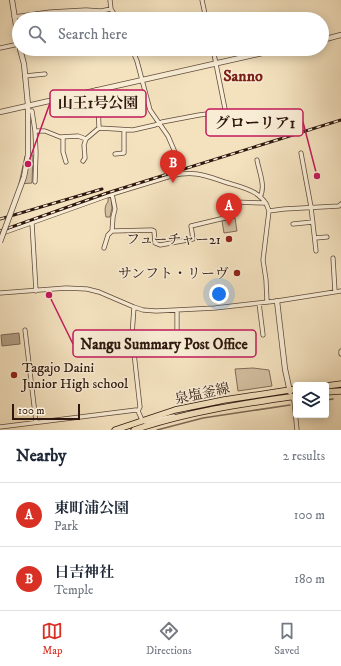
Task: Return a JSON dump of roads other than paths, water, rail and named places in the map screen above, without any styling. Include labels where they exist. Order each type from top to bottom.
[{"type":"main road","points":[[329,386],[341,384]]},
{"type":"main road","name":"泉塩釜線","points":[[115,430],[175,410],[224,400],[293,390]]},
{"type":"main road","points":[[329,392],[341,390]]},
{"type":"main road","name":"泉塩釜線","points":[[134,430],[191,414],[293,396]]},
{"type":"street","points":[[12,0],[13,12]]},
{"type":"street","points":[[110,0],[113,12]]},
{"type":"street","points":[[202,0],[205,12]]},
{"type":"street","points":[[50,12],[111,9]]},
{"type":"street","points":[[329,38],[341,35]]},
{"type":"street","points":[[0,48],[12,45]]},
{"type":"street","points":[[0,242],[24,177],[28,156],[28,105],[21,56]]},
{"type":"street","points":[[134,56],[150,110],[168,136],[177,158],[181,174]]},
{"type":"street","points":[[83,161],[85,158],[84,145],[86,139],[99,128],[133,130],[198,114],[223,112],[226,109],[214,56]]},
{"type":"street","points":[[0,112],[248,56]]},
{"type":"street","points":[[25,76],[45,74]]},
{"type":"street","points":[[96,90],[99,128]]},
{"type":"street","points":[[28,111],[32,111],[35,131],[35,182]]},
{"type":"street","points":[[216,113],[219,128]]},
{"type":"street","points":[[115,154],[124,153],[124,130]]},
{"type":"street","points":[[35,131],[45,131],[60,137],[78,136],[86,139]]},
{"type":"street","points":[[63,137],[63,152],[66,162]]},
{"type":"street","points":[[301,153],[311,207],[316,251]]},
{"type":"street","points":[[257,160],[262,187],[260,197]]},
{"type":"street","points":[[0,234],[112,194],[181,174],[207,175],[247,188],[266,203],[269,211],[263,262],[267,302]]},
{"type":"street","points":[[104,248],[108,235],[112,231],[115,209],[112,194]]},
{"type":"street","points":[[112,231],[152,230],[154,231],[155,243],[160,245],[193,239],[190,226],[233,216],[233,202],[266,203]]},
{"type":"street","points":[[269,211],[340,206]]},
{"type":"street","points":[[293,224],[313,222]]},
{"type":"street","points":[[32,223],[36,291]]},
{"type":"street","points":[[315,238],[327,237]]},
{"type":"street","points":[[333,258],[335,292]]},
{"type":"street","points":[[0,293],[66,288],[87,289],[99,292],[143,310],[156,311],[215,308],[277,301],[341,291]]},
{"type":"street","points":[[277,301],[285,369],[293,390]]},
{"type":"street","points":[[259,303],[263,335]]},
{"type":"street","points":[[134,307],[132,335],[140,407],[138,411],[142,420],[147,422],[168,416],[191,414]]},
{"type":"street","points":[[177,310],[177,336]]},
{"type":"street","points":[[25,330],[36,422]]},
{"type":"street","points":[[0,427],[136,410],[138,411]]},
{"type":"street","points":[[296,418],[297,430]]},
{"type":"waterway","points":[[329,400],[333,399]]},
{"type":"waterway","points":[[157,430],[203,418],[290,405]]},
{"type":"railway","points":[[0,231],[107,193],[341,120]]},
{"type":"railway","points":[[0,219],[102,189]]},
{"type":"place","name":"山王1号公園","points":[[28,164]]},
{"type":"place","name":"グローリア1","points":[[317,176]]},
{"type":"place","name":"日吉神社","points":[[173,183]]},
{"type":"place","name":"東町浦公園","points":[[229,226]]},
{"type":"place","name":"フューチャー21","points":[[229,239]]},
{"type":"place","name":"サンフト・リーヴ","points":[[237,273]]},
{"type":"place","name":"Nangu Summary Post Office","points":[[49,295]]},
{"type":"place","name":"Tagajo Daini Junior High school","points":[[14,375]]},
{"type":"district","name":"Sanno","points":[[243,75]]}]
